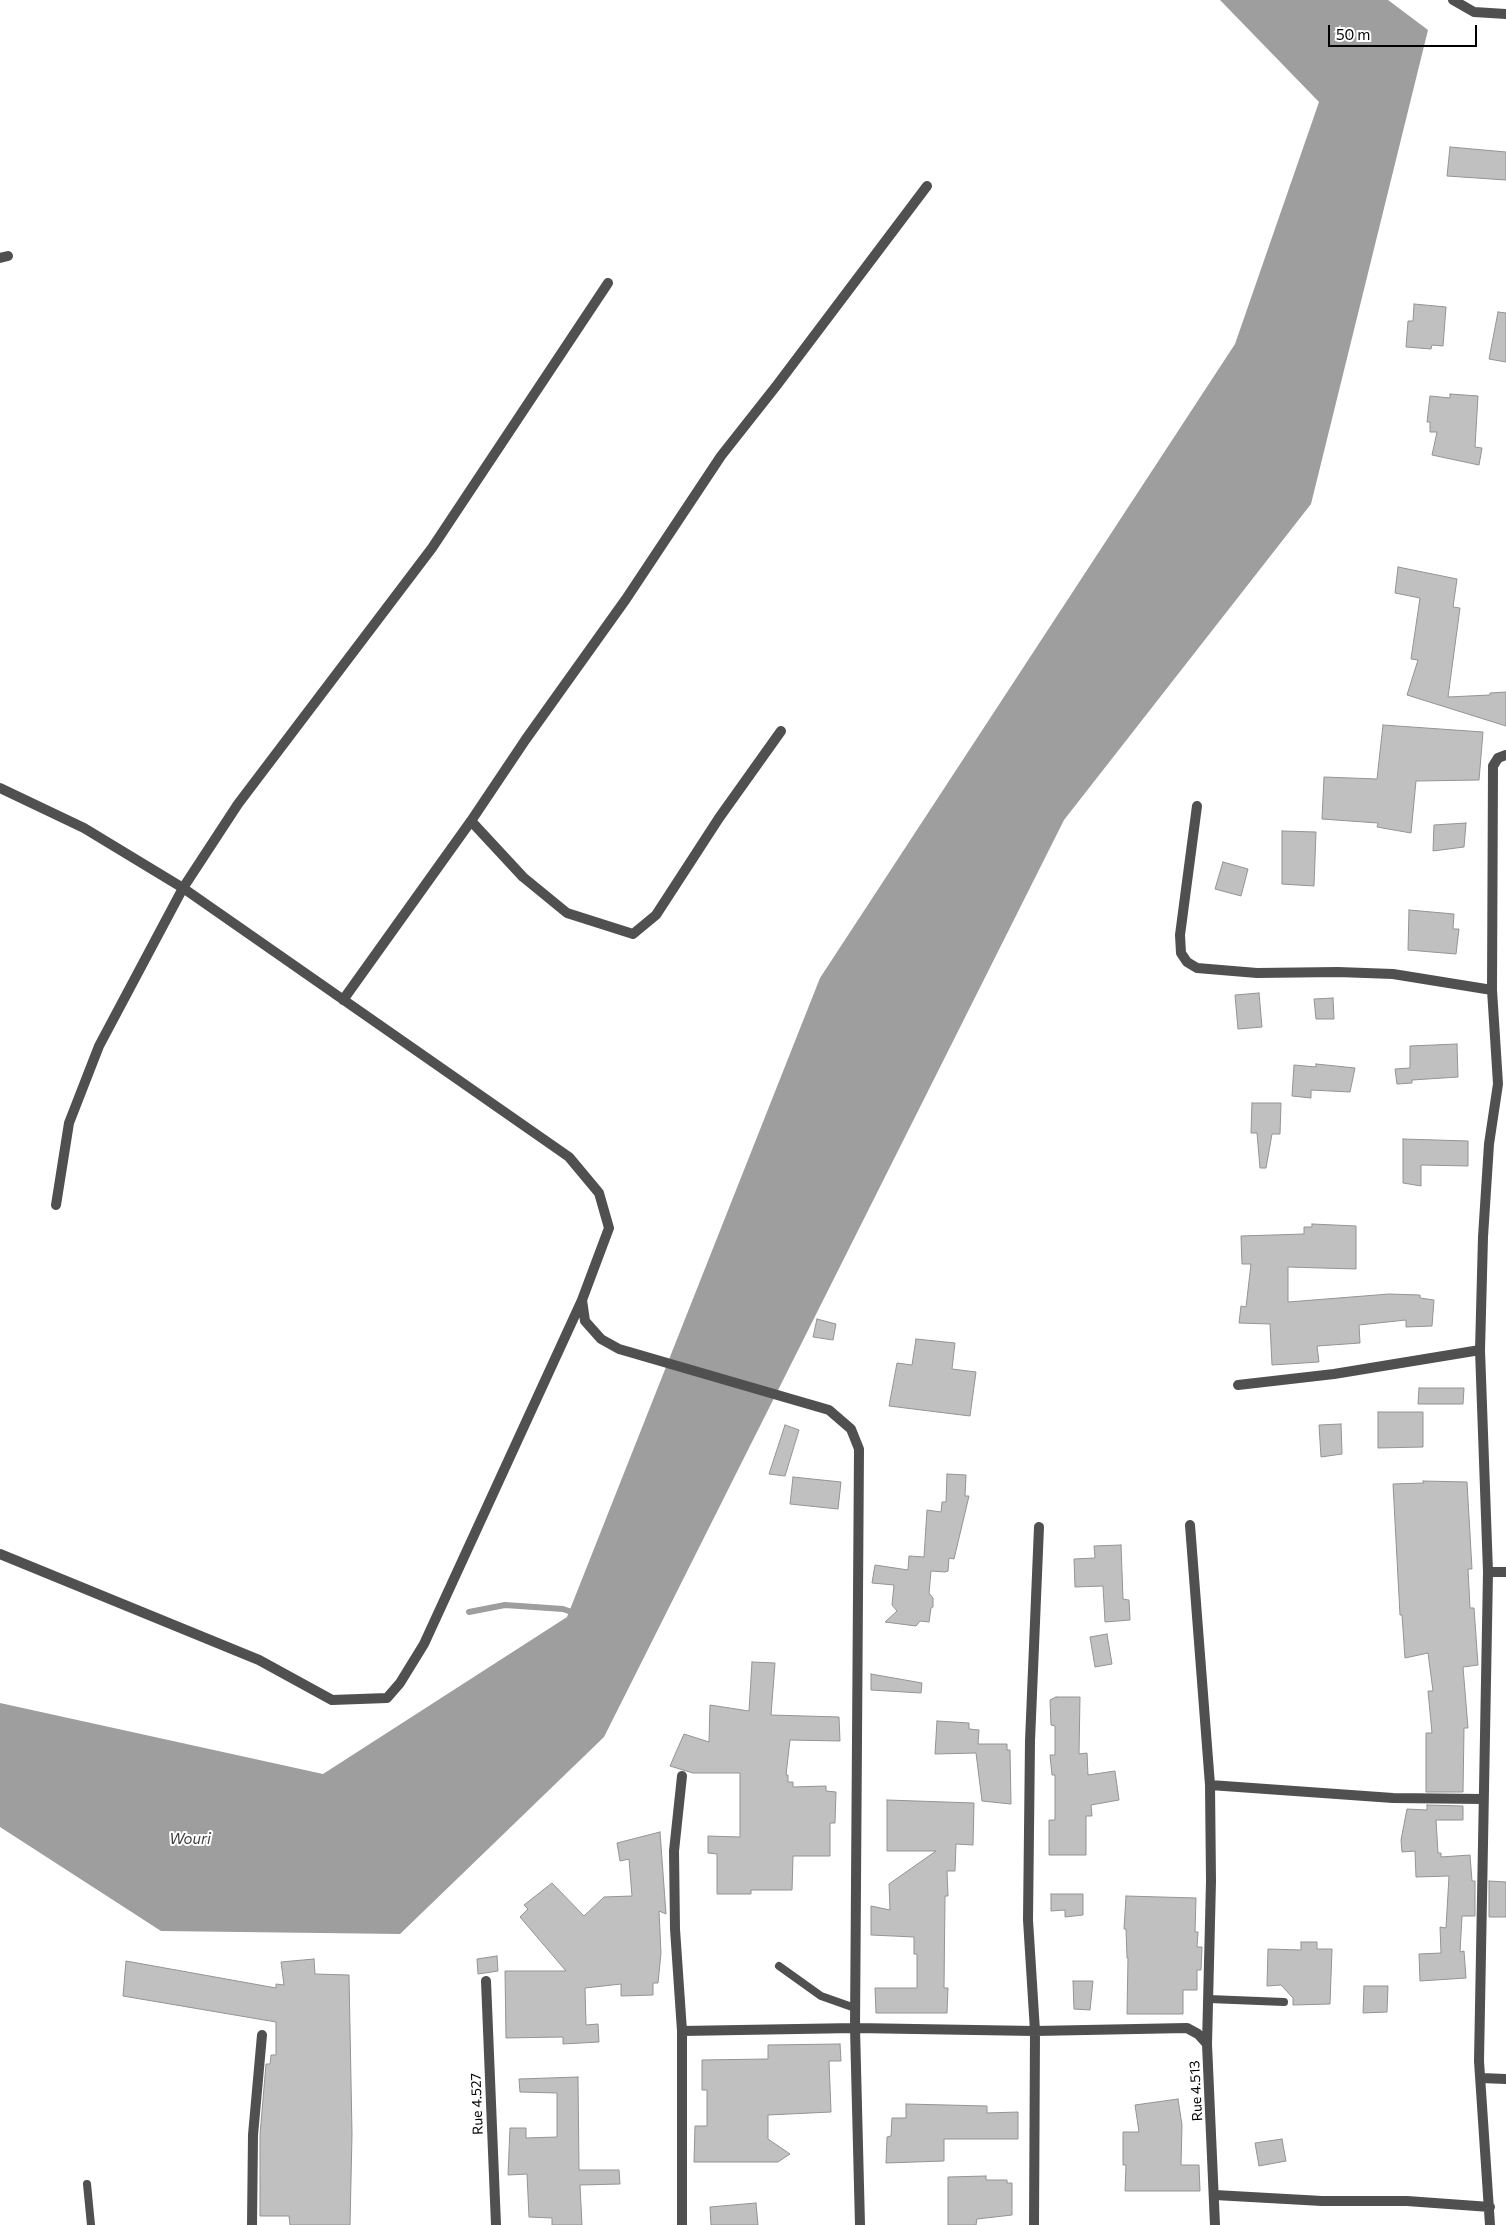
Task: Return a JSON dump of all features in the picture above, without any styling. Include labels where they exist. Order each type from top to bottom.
[{"type":"street","points":[[1453,0],[1474,12],[1506,14]]},
{"type":"street","points":[[342,1000],[471,821],[526,739],[626,599],[721,456],[927,186]]},
{"type":"street","points":[[56,1205],[69,1123],[99,1046],[183,888],[238,804],[432,548],[608,282]]},
{"type":"street","points":[[471,821],[523,878],[567,913],[632,934],[656,915],[719,818],[781,731]]},
{"type":"street","points":[[1490,2225],[1479,2061],[1488,1572],[1480,1350],[1487,1172],[1498,1084],[1492,990],[1493,766],[1498,758],[1506,755]]},
{"type":"street","points":[[0,788],[84,828],[183,888],[568,1157],[599,1193],[608,1228],[582,1300],[424,1644],[400,1683],[387,1698],[332,1700],[259,1660],[0,1554]]},
{"type":"street","points":[[1197,806],[1180,935],[1181,953],[1187,962],[1197,968],[1257,973],[1338,972],[1393,974],[1492,990]]},
{"type":"street","points":[[582,1300],[586,1321],[600,1339],[619,1349],[781,1398],[829,1410],[851,1428],[859,1448],[855,2028],[860,2225]]},
{"type":"street","points":[[1238,1385],[1334,1374],[1480,1350]]},
{"type":"street","points":[[1190,1525],[1210,1785],[1210,1999],[1207,2044]]},
{"type":"street","points":[[1034,2225],[1035,2031],[1028,1920],[1029,1760],[1039,1527]]},
{"type":"street","points":[[1488,1572],[1506,1572]]},
{"type":"street","points":[[682,1776],[674,1852],[675,1929],[682,2031],[682,2225]]},
{"type":"street","points":[[1210,1785],[1393,1798],[1483,1799]]},
{"type":"street","name":"Rue 4.527","points":[[486,1981],[496,2225]]},
{"type":"street","name":"Rue 4.513","points":[[682,2031],[855,2028],[1035,2031],[1187,2028],[1198,2034],[1207,2044],[1216,2225]]},
{"type":"street","points":[[252,2225],[253,2135],[262,2035]]},
{"type":"street","points":[[1481,2078],[1506,2080]]},
{"type":"street","points":[[1215,2196],[1322,2201],[1406,2201],[1490,2207]]},
{"type":"lane","points":[[779,1966],[820,1996],[855,2008]]},
{"type":"lane","points":[[1210,1999],[1284,2002]]},
{"type":"lane","points":[[87,2184],[91,2225]]},
{"type":"water","name":"Wouri","points":[[1220,0],[1388,0],[1428,30],[1311,504],[1064,820],[604,1737],[400,1934],[161,1931],[0,1827],[0,1703],[323,1774],[567,1617],[820,978],[1235,344],[1319,102]]},
{"type":"building","points":[[1450,147],[1506,152],[1506,180],[1447,176]]},
{"type":"building","points":[[1414,304],[1446,307],[1443,346],[1432,345],[1431,349],[1406,347],[1408,321],[1413,321]]},
{"type":"building","points":[[1498,312],[1506,313],[1506,362],[1489,359]]},
{"type":"building","points":[[1450,394],[1478,396],[1475,447],[1482,448],[1479,465],[1432,455],[1437,432],[1430,432],[1430,422],[1427,422],[1430,396],[1450,398]]},
{"type":"building","points":[[1398,567],[1457,579],[1453,607],[1460,608],[1448,697],[1490,695],[1490,693],[1506,692],[1506,726],[1407,695],[1418,660],[1411,659],[1420,598],[1395,593]]},
{"type":"building","points":[[1383,725],[1483,732],[1479,780],[1416,781],[1411,833],[1377,827],[1378,823],[1322,819],[1324,777],[1377,779]]},
{"type":"building","points":[[1466,823],[1464,847],[1433,851],[1434,825]]},
{"type":"building","points":[[1282,831],[1316,832],[1314,886],[1282,884]]},
{"type":"building","points":[[1223,862],[1248,869],[1241,896],[1215,889]]},
{"type":"building","points":[[1409,910],[1454,914],[1453,929],[1459,929],[1456,954],[1408,950]]},
{"type":"building","points":[[1259,993],[1262,1027],[1238,1029],[1235,995]]},
{"type":"building","points":[[1333,998],[1334,1019],[1316,1019],[1314,999]]},
{"type":"building","points":[[1457,1044],[1458,1077],[1412,1080],[1412,1083],[1397,1084],[1395,1069],[1410,1068],[1410,1046]]},
{"type":"building","points":[[1316,1064],[1355,1068],[1350,1092],[1311,1090],[1311,1098],[1292,1096],[1294,1065],[1316,1067]]},
{"type":"building","points":[[1252,1103],[1281,1103],[1280,1134],[1272,1134],[1266,1168],[1260,1168],[1257,1133],[1251,1133]]},
{"type":"building","points":[[1403,1139],[1468,1141],[1468,1166],[1421,1165],[1421,1186],[1403,1183]]},
{"type":"building","points":[[1312,1224],[1356,1226],[1356,1269],[1288,1267],[1288,1302],[1389,1294],[1420,1295],[1420,1298],[1434,1300],[1432,1326],[1406,1327],[1406,1320],[1359,1325],[1360,1343],[1317,1346],[1319,1362],[1272,1365],[1270,1324],[1239,1323],[1241,1306],[1246,1307],[1251,1264],[1242,1264],[1241,1236],[1304,1234],[1304,1227],[1312,1227]]},
{"type":"building","points":[[817,1319],[836,1324],[833,1340],[813,1337]]},
{"type":"building","points":[[916,1339],[955,1343],[952,1369],[976,1372],[970,1416],[889,1406],[897,1363],[912,1365]]},
{"type":"building","points":[[1419,1388],[1464,1388],[1463,1404],[1418,1404]]},
{"type":"building","points":[[1378,1412],[1423,1412],[1423,1447],[1378,1448]]},
{"type":"building","points":[[1341,1424],[1342,1454],[1321,1457],[1319,1425]]},
{"type":"building","points":[[785,1425],[799,1430],[785,1476],[769,1474]]},
{"type":"building","points":[[947,1474],[966,1475],[965,1496],[969,1496],[954,1559],[949,1558],[948,1571],[931,1571],[929,1593],[933,1598],[933,1607],[931,1608],[929,1622],[920,1621],[916,1626],[885,1622],[897,1611],[892,1605],[894,1585],[872,1583],[875,1565],[908,1570],[909,1556],[924,1557],[927,1510],[941,1512],[942,1502],[946,1502]]},
{"type":"building","points":[[793,1477],[841,1482],[838,1509],[790,1504]]},
{"type":"building","points":[[1423,1481],[1467,1482],[1472,1569],[1468,1569],[1470,1608],[1474,1608],[1478,1665],[1463,1667],[1468,1728],[1464,1728],[1463,1792],[1426,1792],[1426,1733],[1432,1733],[1428,1691],[1433,1691],[1428,1653],[1405,1658],[1402,1615],[1400,1615],[1393,1484],[1424,1483]]},
{"type":"building","points":[[1121,1545],[1123,1599],[1129,1600],[1130,1620],[1105,1622],[1103,1586],[1075,1587],[1074,1559],[1095,1558],[1094,1546]]},
{"type":"building","points":[[1107,1634],[1112,1664],[1095,1667],[1090,1637]]},
{"type":"building","points":[[752,1662],[775,1663],[771,1715],[839,1717],[840,1741],[790,1740],[786,1775],[788,1775],[788,1782],[793,1782],[793,1787],[826,1786],[826,1791],[836,1792],[835,1823],[830,1823],[830,1856],[793,1856],[792,1890],[751,1890],[751,1894],[717,1894],[717,1854],[708,1853],[708,1836],[740,1837],[740,1773],[693,1773],[670,1766],[684,1734],[709,1742],[710,1705],[749,1711]]},
{"type":"building","points":[[871,1674],[922,1683],[921,1693],[871,1690]]},
{"type":"building","points":[[1056,1697],[1080,1697],[1079,1754],[1087,1753],[1088,1775],[1115,1771],[1119,1800],[1091,1805],[1092,1816],[1086,1816],[1086,1855],[1049,1855],[1049,1820],[1055,1820],[1055,1775],[1052,1775],[1050,1755],[1055,1755],[1055,1726],[1051,1725],[1050,1700]]},
{"type":"building","points":[[937,1721],[969,1723],[969,1729],[979,1730],[978,1744],[1007,1744],[1007,1750],[1010,1750],[1011,1804],[982,1801],[976,1753],[935,1754]]},
{"type":"building","points":[[887,1800],[974,1803],[973,1845],[956,1844],[955,1871],[947,1871],[948,1896],[945,1896],[944,1988],[948,1988],[947,2013],[876,2013],[875,1988],[917,1988],[917,1954],[914,1954],[914,1937],[871,1935],[871,1906],[890,1910],[889,1884],[936,1851],[887,1851]]},
{"type":"building","points":[[1427,1805],[1463,1806],[1463,1820],[1436,1820],[1438,1853],[1441,1853],[1441,1857],[1470,1855],[1472,1881],[1475,1881],[1475,1916],[1462,1916],[1460,1952],[1464,1951],[1466,1978],[1420,1981],[1419,1954],[1441,1953],[1440,1927],[1446,1928],[1449,1876],[1416,1877],[1415,1851],[1402,1852],[1401,1840],[1407,1809],[1427,1810]]},
{"type":"building","points":[[660,1832],[666,1914],[659,1911],[661,1953],[658,1983],[653,1983],[653,1995],[621,1996],[621,1984],[585,1988],[586,2025],[598,2024],[599,2042],[563,2044],[563,2037],[506,2038],[505,1971],[566,1971],[520,1917],[528,1909],[524,1905],[552,1883],[584,1916],[604,1897],[632,1896],[629,1859],[620,1861],[617,1843]]},
{"type":"building","points":[[1489,1881],[1506,1882],[1506,1917],[1489,1917]]},
{"type":"building","points":[[1051,1894],[1083,1894],[1083,1915],[1065,1917],[1065,1910],[1051,1911]]},
{"type":"building","points":[[1126,1896],[1196,1898],[1195,1932],[1198,1932],[1197,1947],[1202,1947],[1201,1970],[1197,1970],[1197,1990],[1183,1990],[1183,2014],[1127,2014],[1128,1958],[1126,1929],[1124,1929]]},
{"type":"building","points":[[1301,1942],[1317,1942],[1317,1949],[1332,1949],[1330,2004],[1293,2005],[1293,1998],[1281,1985],[1267,1986],[1268,1949],[1301,1950]]},
{"type":"building","points":[[497,1956],[498,1971],[478,1974],[477,1959]]},
{"type":"building","points":[[314,1959],[315,1974],[349,1975],[352,2134],[350,2225],[290,2225],[289,2216],[260,2216],[260,2135],[266,2064],[270,2064],[271,2055],[276,2055],[276,2022],[123,1996],[126,1961],[276,1988],[276,1984],[284,1985],[281,1962]]},
{"type":"building","points":[[1073,1981],[1093,1981],[1090,2010],[1074,2009]]},
{"type":"building","points":[[1364,1986],[1388,1986],[1387,2012],[1363,2013]]},
{"type":"building","points":[[840,2044],[841,2061],[829,2061],[831,2112],[768,2115],[768,2139],[790,2154],[778,2162],[694,2162],[695,2126],[707,2126],[707,2090],[702,2090],[702,2060],[768,2059],[768,2045]]},
{"type":"building","points":[[578,2077],[579,2170],[619,2170],[620,2184],[580,2185],[582,2225],[552,2225],[552,2218],[529,2217],[527,2174],[508,2175],[510,2128],[526,2128],[526,2138],[557,2137],[557,2093],[520,2092],[519,2079]]},
{"type":"building","points":[[1178,2099],[1182,2125],[1181,2165],[1199,2165],[1200,2191],[1125,2191],[1126,2165],[1123,2165],[1123,2132],[1139,2132],[1135,2105]]},
{"type":"building","points":[[906,2104],[987,2106],[987,2113],[1018,2112],[1018,2139],[944,2139],[944,2161],[886,2163],[887,2137],[891,2136],[892,2118],[906,2118]]},
{"type":"building","points":[[1282,2139],[1286,2161],[1259,2166],[1255,2143]]},
{"type":"building","points":[[986,2176],[986,2180],[1007,2180],[1007,2183],[1012,2183],[1012,2215],[977,2219],[976,2225],[948,2225],[948,2177]]},
{"type":"building","points":[[756,2203],[758,2225],[711,2225],[710,2207]]},
{"type":"waterway","points":[[469,1612],[505,1605],[563,1609],[577,1614]]}]
